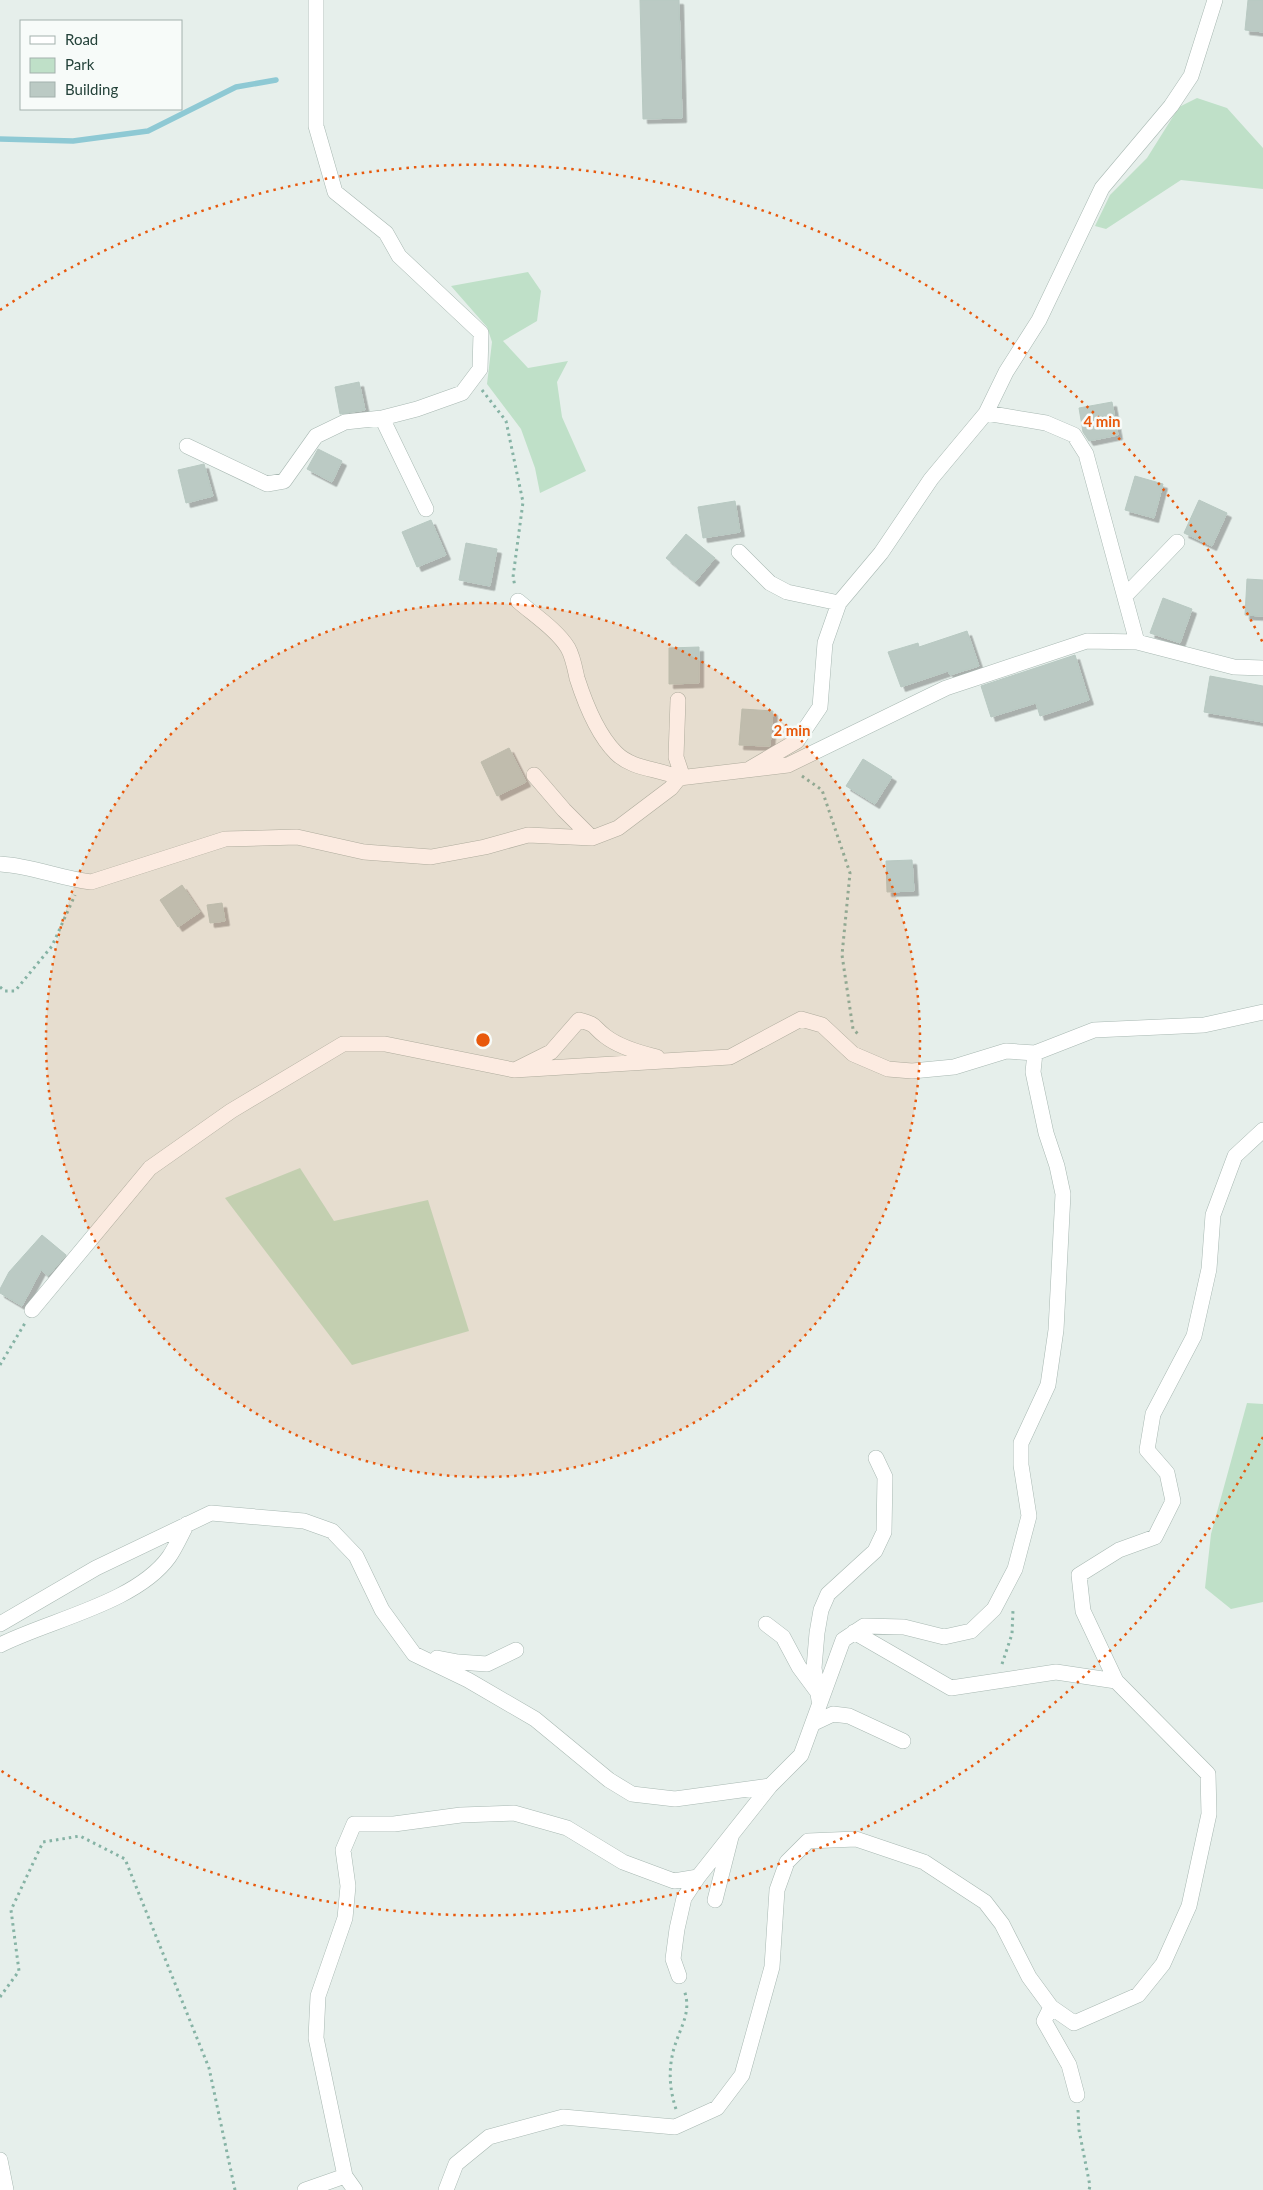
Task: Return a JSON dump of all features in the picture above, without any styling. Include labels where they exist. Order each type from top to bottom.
[{"type":"street","points":[[187,446],[266,484],[284,481],[316,436],[345,422],[382,418],[417,409],[462,393],[480,369],[481,333],[399,256],[386,234],[335,192],[316,126],[316,0]]},
{"type":"street","points":[[742,772],[797,741],[820,708],[825,643],[838,603],[881,553],[931,479],[986,413],[1006,372],[1039,320],[1102,188],[1171,106],[1191,76],[1215,0]]},
{"type":"street","points":[[986,413],[1046,423],[1074,435],[1086,454],[1137,642]]},
{"type":"street","points":[[382,418],[426,509]]},
{"type":"street","points":[[1124,596],[1177,542]]},
{"type":"street","points":[[739,552],[770,583],[787,592],[838,603]]},
{"type":"street","points":[[518,601],[569,649],[582,694],[597,726],[616,753],[639,767],[668,772],[681,778],[788,765],[946,688],[1087,641],[1137,642],[1234,667],[1263,668]]},
{"type":"street","points":[[678,700],[676,757],[681,778]]},
{"type":"street","points":[[534,774],[564,810],[592,838]]},
{"type":"street","points":[[0,864],[24,866],[91,882],[225,839],[298,837],[364,852],[431,857],[485,847],[528,835],[592,838],[618,828],[671,788],[681,778]]},
{"type":"street","points":[[32,1310],[150,1168],[231,1111],[343,1044],[385,1044],[514,1070],[730,1057],[801,1019],[822,1025],[853,1054],[888,1069],[912,1071],[954,1067],[1006,1051],[1035,1053],[1094,1030],[1204,1025],[1263,1012]]},
{"type":"street","points":[[514,1070],[551,1052],[579,1020],[594,1024],[605,1036],[639,1053],[673,1061]]},
{"type":"street","points":[[679,1976],[673,1959],[677,1928],[684,1898],[733,1830],[770,1786],[800,1755],[814,1723],[834,1659],[843,1640],[864,1626],[904,1627],[944,1637],[971,1631],[994,1609],[1015,1569],[1029,1516],[1021,1465],[1021,1443],[1048,1385],[1056,1330],[1063,1194],[1057,1166],[1046,1134],[1033,1072],[1035,1053]]},
{"type":"street","points":[[446,2190],[456,2164],[489,2137],[563,2116],[675,2127],[717,2108],[742,2075],[772,1967],[777,1890],[787,1862],[808,1841],[856,1839],[924,1862],[985,1902],[1002,1924],[1029,1977],[1051,2007],[1074,2023],[1138,1995],[1163,1964],[1189,1906],[1209,1814],[1208,1774],[1116,1681],[1084,1611],[1079,1575],[1119,1550],[1155,1537],[1173,1501],[1167,1473],[1147,1450],[1152,1414],[1194,1336],[1209,1269],[1214,1215],[1235,1156],[1263,1130]]},
{"type":"street","points":[[820,1706],[814,1668],[816,1633],[828,1594],[875,1551],[884,1532],[885,1477],[876,1458]]},
{"type":"street","points":[[0,1624],[96,1568],[211,1513],[304,1520],[332,1531],[356,1556],[382,1610],[414,1654],[468,1680],[535,1720],[609,1780],[632,1794],[675,1798],[770,1786]]},
{"type":"street","points":[[0,1645],[120,1595],[147,1578],[168,1558],[187,1524]]},
{"type":"street","points":[[766,1624],[783,1637],[799,1667],[817,1691]]},
{"type":"street","points":[[854,1632],[950,1688],[1056,1672],[1116,1681]]},
{"type":"street","points":[[414,1654],[458,1662],[487,1664],[516,1650]]},
{"type":"street","points":[[814,1723],[833,1714],[849,1716],[903,1741]]},
{"type":"street","points":[[355,2190],[345,2176],[316,2038],[318,1996],[345,1918],[348,1886],[343,1850],[354,1824],[394,1824],[461,1815],[514,1813],[566,1828],[623,1862],[674,1881],[698,1877]]},
{"type":"street","points":[[715,1900],[733,1830]]},
{"type":"street","points":[[1051,2007],[1044,2021],[1069,2065],[1077,2095]]},
{"type":"street","points":[[0,2160],[6,2190]]},
{"type":"street","points":[[306,2190],[345,2176]]},
{"type":"path","points":[[473,378],[506,421],[523,502],[513,577],[518,601]]},
{"type":"path","points":[[788,765],[822,790],[850,873],[842,955],[854,1029],[859,1035]]},
{"type":"path","points":[[0,987],[5,992],[15,991],[52,946],[81,881]]},
{"type":"path","points":[[0,1365],[17,1340],[32,1310]]},
{"type":"path","points":[[997,1680],[1012,1634],[1013,1600]]},
{"type":"path","points":[[0,1997],[19,1971],[11,1910],[43,1842],[80,1836],[125,1859],[209,2068],[235,2190]]},
{"type":"path","points":[[679,1976],[688,2001],[686,2018],[674,2046],[669,2090],[682,2124]]},
{"type":"path","points":[[1077,2095],[1079,2130],[1090,2186],[1089,2190]]},
{"type":"green space","points":[[1197,98],[1227,108],[1263,148],[1263,189],[1181,180],[1106,229],[1095,226],[1110,195],[1147,158],[1179,107]]},
{"type":"green space","points":[[528,272],[541,291],[537,321],[503,341],[528,368],[568,361],[557,382],[562,417],[586,471],[540,493],[535,468],[521,429],[487,384],[492,342],[487,327],[451,286]]},
{"type":"green space","points":[[300,1168],[334,1221],[428,1200],[469,1331],[352,1365],[225,1198]]},
{"type":"green space","points":[[1247,1403],[1263,1404],[1263,1602],[1231,1609],[1205,1588],[1211,1534]]},
{"type":"building","points":[[640,0],[679,0],[682,118],[643,119]]},
{"type":"building","points":[[1248,0],[1263,0],[1263,32],[1245,30]]},
{"type":"building","points":[[359,382],[365,410],[340,414],[335,387]]},
{"type":"building","points":[[1112,402],[1118,435],[1089,441],[1083,432],[1079,408]]},
{"type":"building","points":[[318,449],[342,461],[332,482],[307,469]]},
{"type":"building","points":[[204,464],[213,496],[186,503],[178,470]]},
{"type":"building","points":[[1135,476],[1163,484],[1154,518],[1125,510]]},
{"type":"building","points":[[1199,500],[1227,513],[1212,546],[1184,533]]},
{"type":"building","points":[[735,501],[740,532],[703,538],[698,507]]},
{"type":"building","points":[[431,520],[446,555],[417,567],[402,532]]},
{"type":"building","points":[[686,534],[715,558],[695,582],[666,558]]},
{"type":"building","points":[[466,543],[497,549],[490,586],[459,580]]},
{"type":"building","points":[[1247,579],[1263,580],[1263,616],[1245,615]]},
{"type":"building","points":[[1163,598],[1192,609],[1180,643],[1150,633]]},
{"type":"building","points":[[967,631],[979,666],[950,675],[948,671],[901,687],[888,652],[918,643],[919,647]]},
{"type":"building","points":[[699,647],[699,683],[669,684],[669,648]]},
{"type":"building","points":[[1075,655],[1089,700],[1040,716],[1036,703],[991,717],[981,686]]},
{"type":"building","points":[[1210,676],[1263,686],[1263,722],[1204,712]]},
{"type":"building","points":[[742,709],[773,711],[770,746],[739,745]]},
{"type":"building","points":[[509,748],[526,782],[497,796],[481,762]]},
{"type":"building","points":[[863,759],[892,777],[875,804],[846,786]]},
{"type":"building","points":[[912,860],[914,891],[887,892],[886,861]]},
{"type":"building","points":[[182,885],[200,912],[178,927],[160,900]]},
{"type":"building","points":[[222,903],[225,921],[210,923],[207,905]]},
{"type":"building","points":[[42,1235],[66,1255],[48,1276],[41,1270],[22,1306],[0,1293],[0,1289],[9,1272]]},
{"type":"waterway","points":[[0,139],[73,141],[148,131],[236,87],[276,80]]}]
